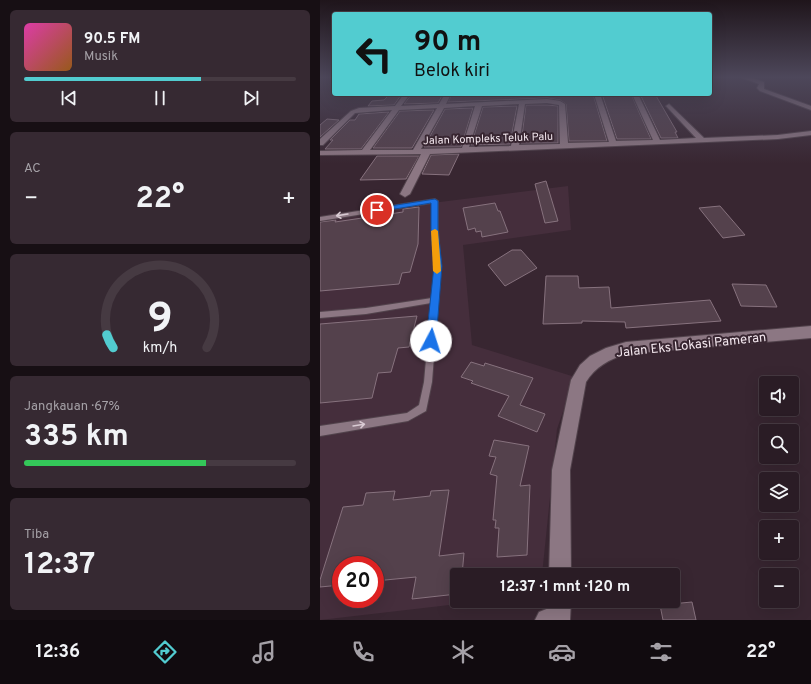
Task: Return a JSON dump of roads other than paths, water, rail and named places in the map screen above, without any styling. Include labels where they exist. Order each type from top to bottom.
[{"type":"street","points":[[364,153],[398,106]]},
{"type":"street","points":[[320,143],[355,111],[362,109],[452,106]]},
{"type":"street","points":[[466,149],[482,106]]},
{"type":"street","points":[[515,147],[522,106]]},
{"type":"street","points":[[562,106],[564,146]]},
{"type":"street","points":[[600,106],[612,143]]},
{"type":"street","points":[[640,106],[657,141]]},
{"type":"street","points":[[669,106],[702,140]]},
{"type":"street","points":[[416,152],[441,107]]},
{"type":"street","name":"Jalan Kompleks Teluk Palu","points":[[320,153],[416,152],[564,146],[778,137],[811,133]]},
{"type":"street","points":[[405,194],[427,151]]},
{"type":"street","name":"Jalan Eks Lokasi Pameran","points":[[560,568],[561,470],[579,380],[585,370],[595,361],[611,352],[626,348],[811,332]]},
{"type":"lane","points":[[320,219],[435,201],[434,230],[438,266],[428,382],[423,408],[408,417],[320,431]]},
{"type":"lane","points":[[320,315],[366,311],[434,300]]}]
